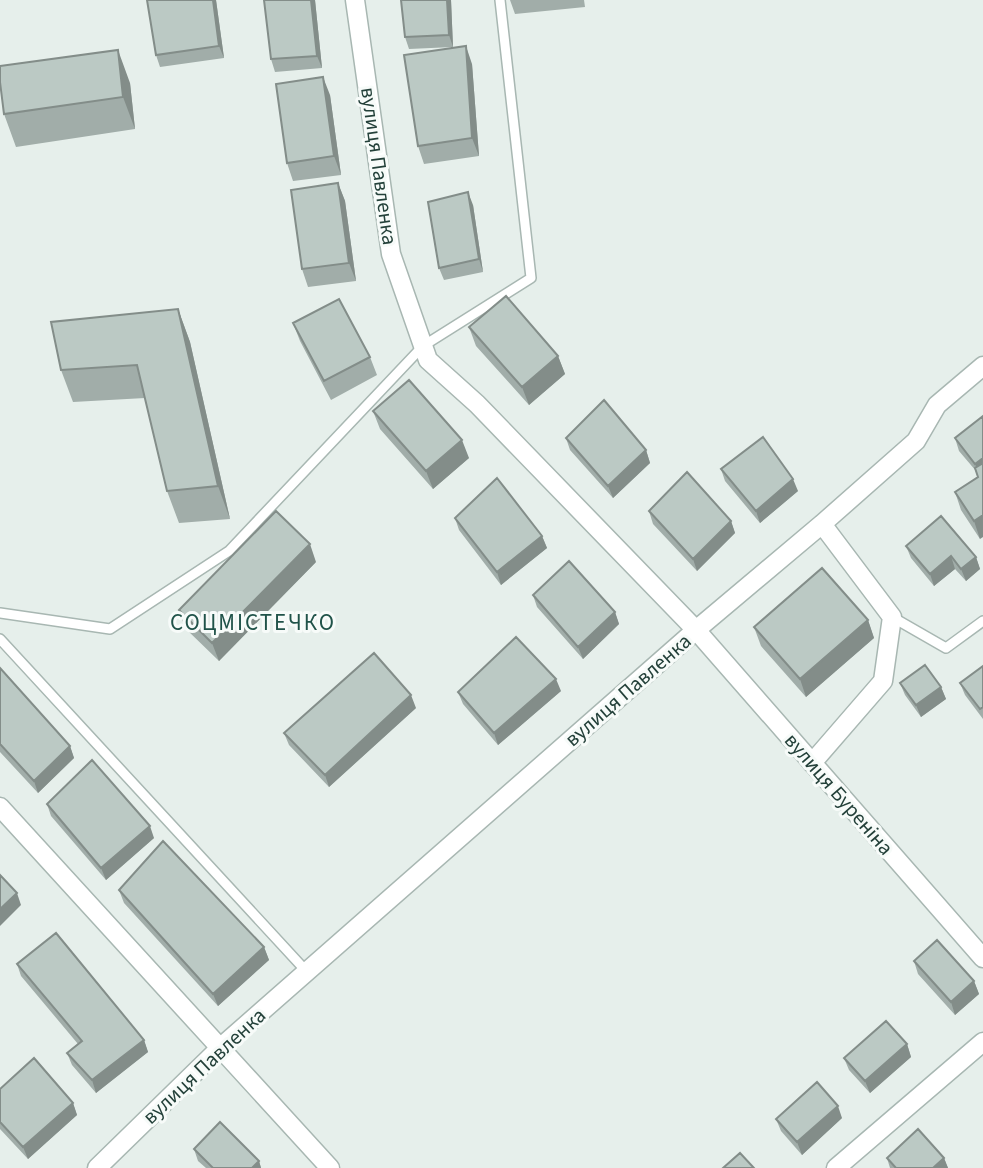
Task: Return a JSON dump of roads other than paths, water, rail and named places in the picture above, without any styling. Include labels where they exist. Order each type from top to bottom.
[{"type":"street","name":"вулиця Павленка","points":[[97,1168],[221,1047],[696,630],[477,404],[428,360],[391,254],[355,0]]},
{"type":"street","points":[[696,630],[916,441],[937,405],[983,366]]},
{"type":"street","points":[[812,763],[883,681],[892,617],[822,524]]},
{"type":"street","name":"вулиця Буреніна","points":[[696,630],[983,958]]},
{"type":"street","points":[[0,807],[330,1168]]},
{"type":"street","points":[[836,1168],[983,1042]]},
{"type":"lane","points":[[0,613],[110,629],[229,551],[423,346],[531,278],[500,0]]},
{"type":"lane","points":[[892,617],[946,648],[983,621]]},
{"type":"lane","points":[[0,639],[307,972]]},
{"type":"district","name":"СОЦМІСТЕЧКО","points":[[253,622]]}]
